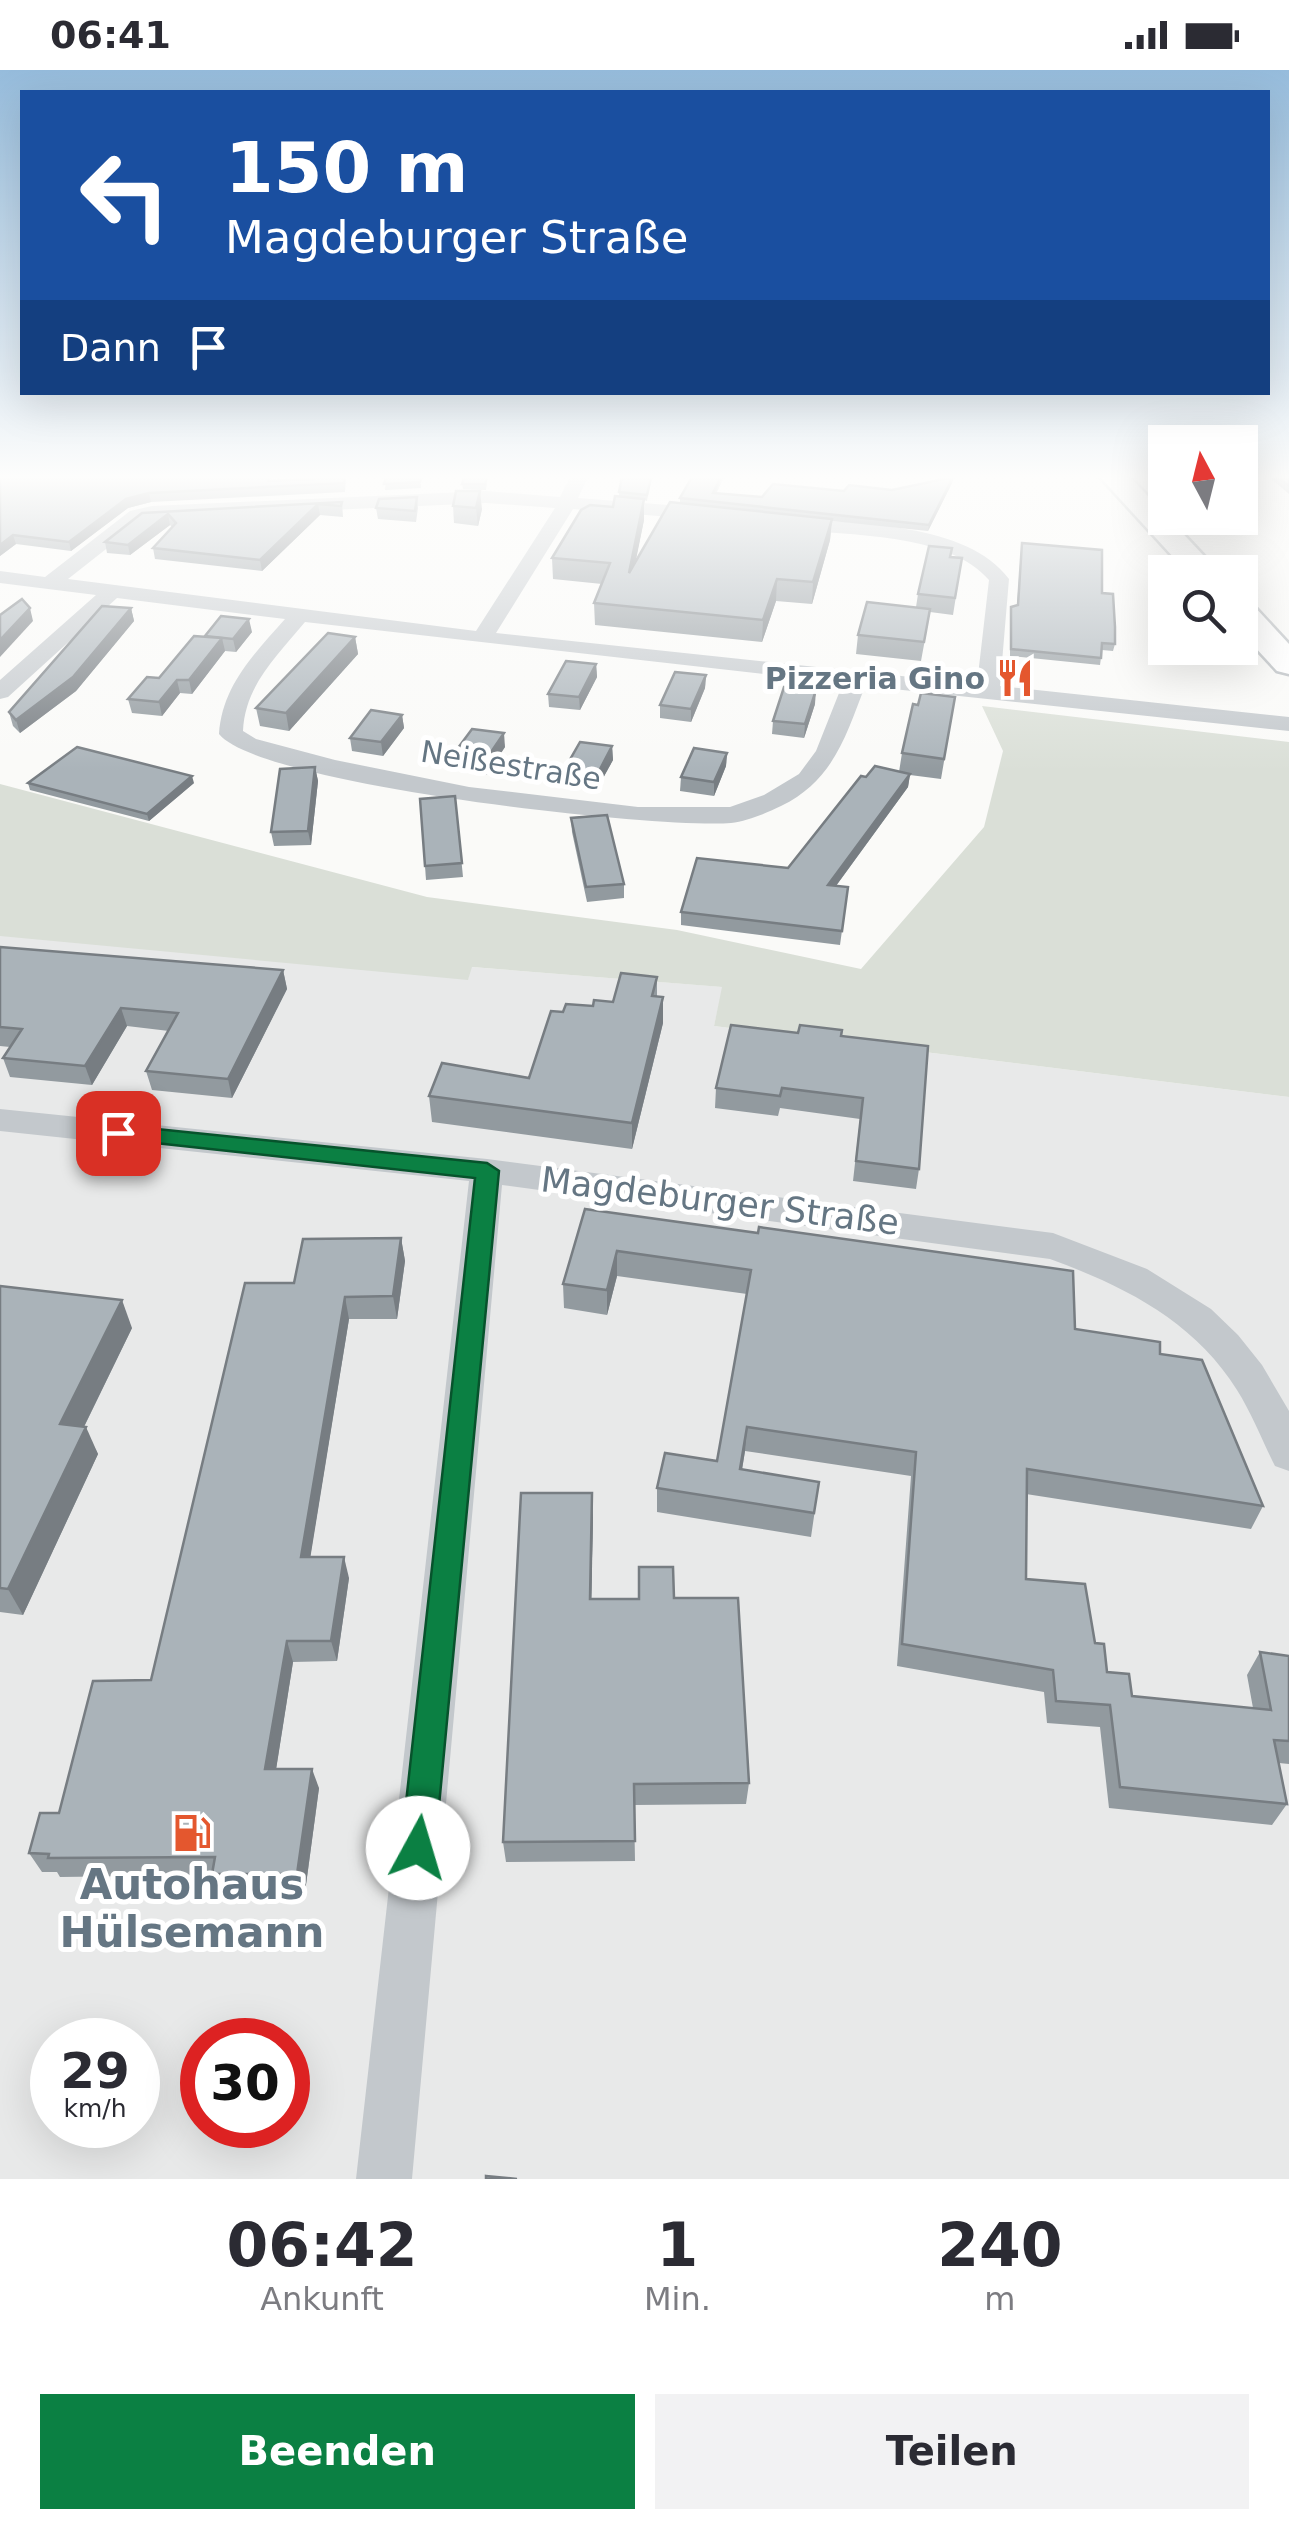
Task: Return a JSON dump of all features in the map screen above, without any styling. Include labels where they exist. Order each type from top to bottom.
[{"type":"highway","points":[[1258,601],[1289,624]]},
{"type":"highway","points":[[1258,613],[1289,664]]},
{"type":"street","points":[[50,583],[60,575]]},
{"type":"street","points":[[482,638],[522,575]]},
{"type":"street","points":[[988,692],[998,579],[995,575]]},
{"type":"street","points":[[0,577],[482,638],[1289,724]]},
{"type":"street","points":[[0,692],[114,590]]},
{"type":"street","name":"Neißestraße","points":[[300,616],[243,684],[230,716],[232,734],[248,744],[332,767],[550,808],[717,816],[733,815],[773,800],[808,779],[828,752],[856,678]]},
{"type":"street","name":"Magdeburger Straße","points":[[0,1120],[487,1171],[1053,1246],[1136,1276],[1179,1302],[1219,1337],[1252,1374],[1289,1454]]},
{"type":"street","points":[[384,2179],[487,1171]]},
{"type":"shaded area","points":[[982,706],[1289,742],[1289,1097],[714,1026],[722,987],[472,967],[468,980],[0,936],[0,784],[427,897],[677,930],[861,969],[984,827],[1003,751]]},
{"type":"shaded area","points":[[0,935],[468,979],[471,967],[723,987],[714,1026],[1289,1097],[1289,2179],[0,2179]]},
{"type":"building","points":[[605,575],[815,575],[813,582],[777,579],[763,620],[594,603]]},
{"type":"building","points":[[922,575],[959,575],[955,598],[918,594]]},
{"type":"building","points":[[1020,575],[1102,575],[1102,593],[1113,594],[1115,644],[1102,643],[1101,658],[1011,649],[1011,607],[1018,605]]},
{"type":"building","points":[[22,599],[30,608],[0,640],[0,615]]},
{"type":"building","points":[[867,602],[930,609],[924,642],[858,635]]},
{"type":"building","points":[[102,606],[131,608],[73,677],[16,720],[9,712]]},
{"type":"building","points":[[221,616],[249,619],[233,639],[205,636]]},
{"type":"building","points":[[328,633],[355,637],[286,713],[256,708]]},
{"type":"building","points":[[194,636],[222,638],[189,680],[177,680],[159,702],[128,699],[147,677],[159,678]]},
{"type":"building","points":[[566,661],[596,664],[579,697],[548,694]]},
{"type":"building","points":[[675,672],[706,675],[691,709],[660,705]]},
{"type":"building","points":[[784,687],[816,690],[805,724],[773,721]]},
{"type":"building","points":[[921,693],[955,697],[944,759],[902,753],[913,704],[918,705]]},
{"type":"building","points":[[371,710],[402,715],[381,742],[350,738]]},
{"type":"building","points":[[472,729],[504,733],[485,761],[452,756]]},
{"type":"building","points":[[580,742],[612,746],[597,775],[564,770]]},
{"type":"building","points":[[77,747],[192,776],[147,814],[28,783]]},
{"type":"building","points":[[694,748],[727,753],[714,782],[681,777]]},
{"type":"building","points":[[875,766],[910,774],[828,885],[848,887],[842,931],[681,912],[697,858],[788,868],[861,776],[866,777]]},
{"type":"building","points":[[315,767],[308,831],[271,832],[280,769]]},
{"type":"building","points":[[455,796],[462,863],[425,866],[420,799]]},
{"type":"building","points":[[607,815],[624,884],[586,887],[571,818]]},
{"type":"building","points":[[0,947],[283,970],[228,1079],[146,1071],[178,1013],[121,1008],[85,1066],[3,1058],[22,1029],[0,1027]]},
{"type":"building","points":[[621,973],[657,977],[652,996],[663,997],[632,1123],[429,1096],[442,1063],[529,1078],[551,1011],[563,1012],[566,1004],[593,1006],[594,1000],[613,1002]]},
{"type":"building","points":[[731,1025],[798,1033],[800,1025],[842,1030],[841,1036],[928,1046],[919,1169],[856,1161],[863,1098],[782,1088],[780,1096],[716,1088]]},
{"type":"building","points":[[585,1209],[758,1233],[759,1227],[1073,1271],[1075,1329],[1160,1342],[1160,1354],[1202,1360],[1263,1506],[1027,1469],[1026,1579],[1085,1584],[1095,1643],[1104,1644],[1107,1672],[1129,1674],[1132,1696],[1271,1710],[1260,1652],[1289,1656],[1289,1741],[1274,1740],[1287,1804],[1120,1787],[1110,1705],[1056,1701],[1053,1670],[902,1644],[916,1452],[747,1427],[740,1469],[819,1482],[814,1513],[657,1488],[665,1453],[717,1461],[751,1270],[617,1251],[607,1290],[563,1284]]},
{"type":"building","points":[[401,1238],[393,1296],[345,1297],[301,1557],[344,1557],[331,1641],[287,1641],[265,1769],[312,1769],[297,1874],[212,1874],[215,1857],[48,1858],[49,1854],[29,1853],[40,1813],[59,1813],[93,1681],[151,1680],[245,1283],[294,1283],[303,1239]]},
{"type":"building","points":[[0,1286],[122,1300],[60,1424],[86,1427],[8,1589],[0,1588]]},
{"type":"building","points":[[521,1493],[592,1493],[590,1599],[639,1599],[639,1567],[673,1567],[674,1598],[738,1598],[749,1783],[634,1784],[635,1841],[503,1842]]},
{"type":"place","name":"Pizzeria Gino","points":[[1015,678]]},
{"type":"place","name":"Autohaus Hülsemann","points":[[192,1833]]},
{"type":"route","points":[[118,1133],[487,1171],[418,1848]]}]
